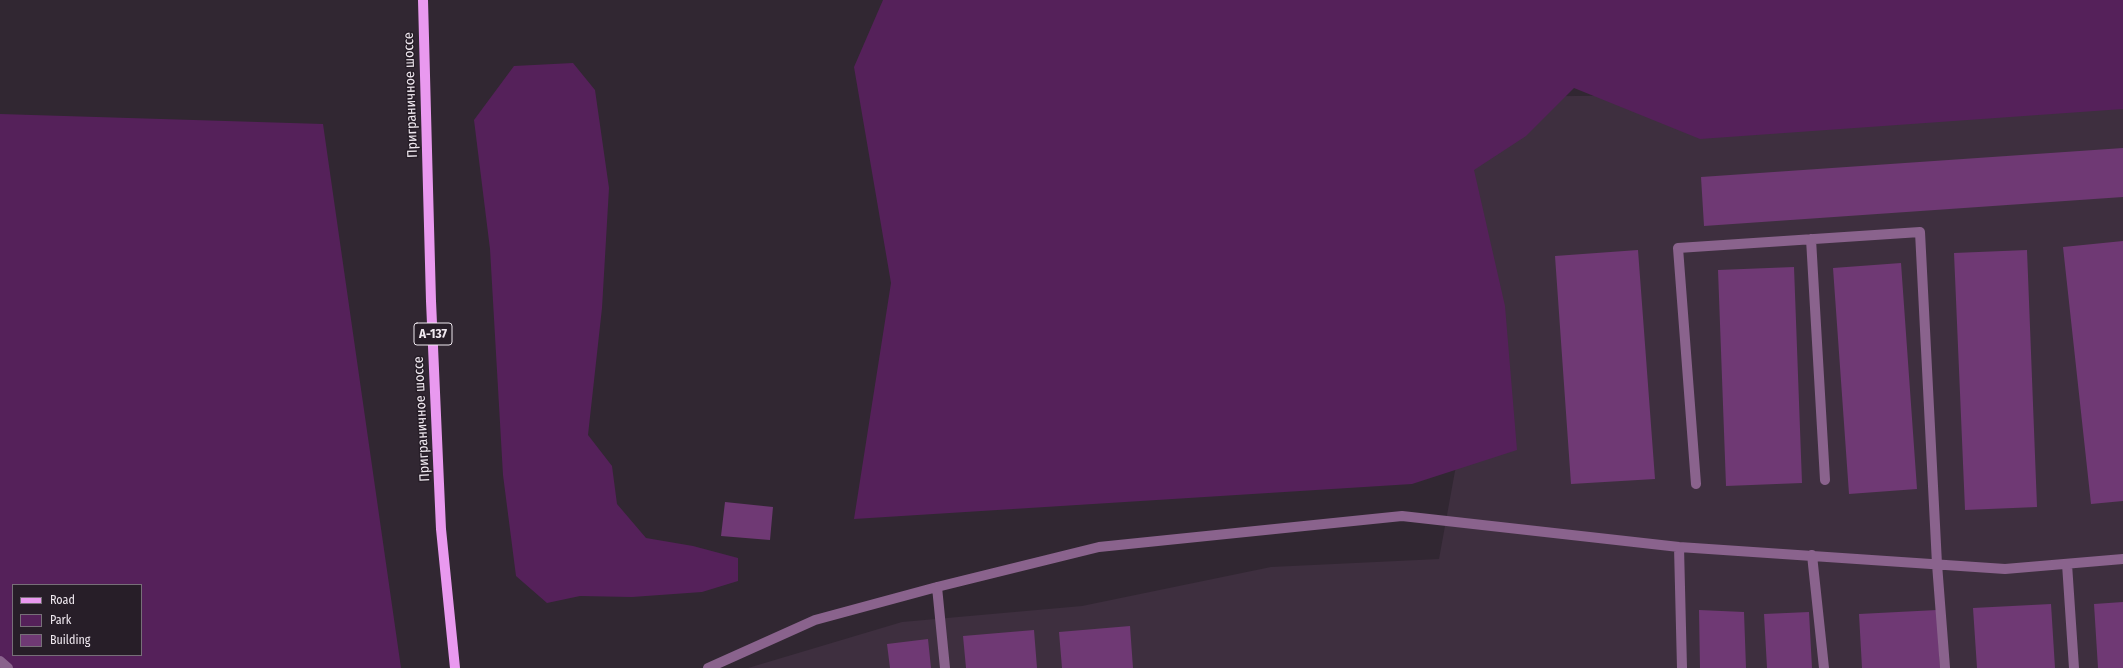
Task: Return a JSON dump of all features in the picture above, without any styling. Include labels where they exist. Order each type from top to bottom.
[{"type":"main road","name":"Приграничное шоссе","points":[[423,0],[431,293],[441,521],[454,668]]},
{"type":"lane","points":[[1696,484],[1678,248],[1920,232],[1937,564],[1945,668]]},
{"type":"lane","points":[[1811,239],[1825,480]]},
{"type":"lane","points":[[708,668],[815,620],[937,587],[1099,548],[1402,516],[1679,547],[2005,569],[2123,559]]},
{"type":"lane","points":[[1679,547],[1682,668]]},
{"type":"lane","points":[[1812,555],[1824,668]]},
{"type":"lane","points":[[2067,564],[2074,668]]},
{"type":"lane","points":[[937,587],[945,668]]},
{"type":"lane","points":[[0,661],[8,668]]},
{"type":"shaded area","points":[[2123,84],[2123,668],[748,668],[902,622],[1082,606],[1271,567],[1439,559],[1481,328],[1439,198],[1492,97],[1822,93]]},
{"type":"green space","points":[[883,0],[2123,0],[2123,109],[1700,139],[1574,88],[1526,136],[1474,170],[1505,306],[1517,450],[1412,484],[854,519],[891,283],[854,67]]},
{"type":"green space","points":[[573,63],[595,90],[609,188],[602,308],[588,435],[612,466],[617,504],[646,538],[693,546],[738,558],[738,581],[702,592],[632,597],[580,596],[547,603],[516,576],[503,475],[490,249],[474,120],[514,66]]},
{"type":"green space","points":[[0,114],[323,124],[401,668],[0,668]]},
{"type":"building","points":[[2123,148],[2123,197],[1704,226],[1701,177]]},
{"type":"building","points":[[2123,241],[2123,501],[2091,504],[2063,247]]},
{"type":"building","points":[[1638,250],[1655,479],[1571,484],[1555,256]]},
{"type":"building","points":[[2027,250],[2037,507],[1965,510],[1954,253]]},
{"type":"building","points":[[1901,263],[1917,489],[1849,494],[1833,268]]},
{"type":"building","points":[[1794,267],[1802,483],[1726,486],[1718,270]]},
{"type":"building","points":[[725,502],[773,507],[770,540],[721,536]]},
{"type":"building","points":[[2123,602],[2123,668],[2098,668],[2094,604]]},
{"type":"building","points":[[2051,604],[2055,668],[1977,668],[1973,608]]},
{"type":"building","points":[[1699,610],[1744,612],[1746,668],[1700,668]]},
{"type":"building","points":[[1937,610],[1940,668],[1862,668],[1859,614]]},
{"type":"building","points":[[1809,612],[1812,668],[1767,668],[1764,614]]},
{"type":"building","points":[[1130,626],[1133,668],[1062,668],[1059,632]]},
{"type":"building","points":[[1034,630],[1037,668],[966,668],[963,636]]},
{"type":"building","points":[[928,639],[931,668],[890,668],[887,644]]}]
